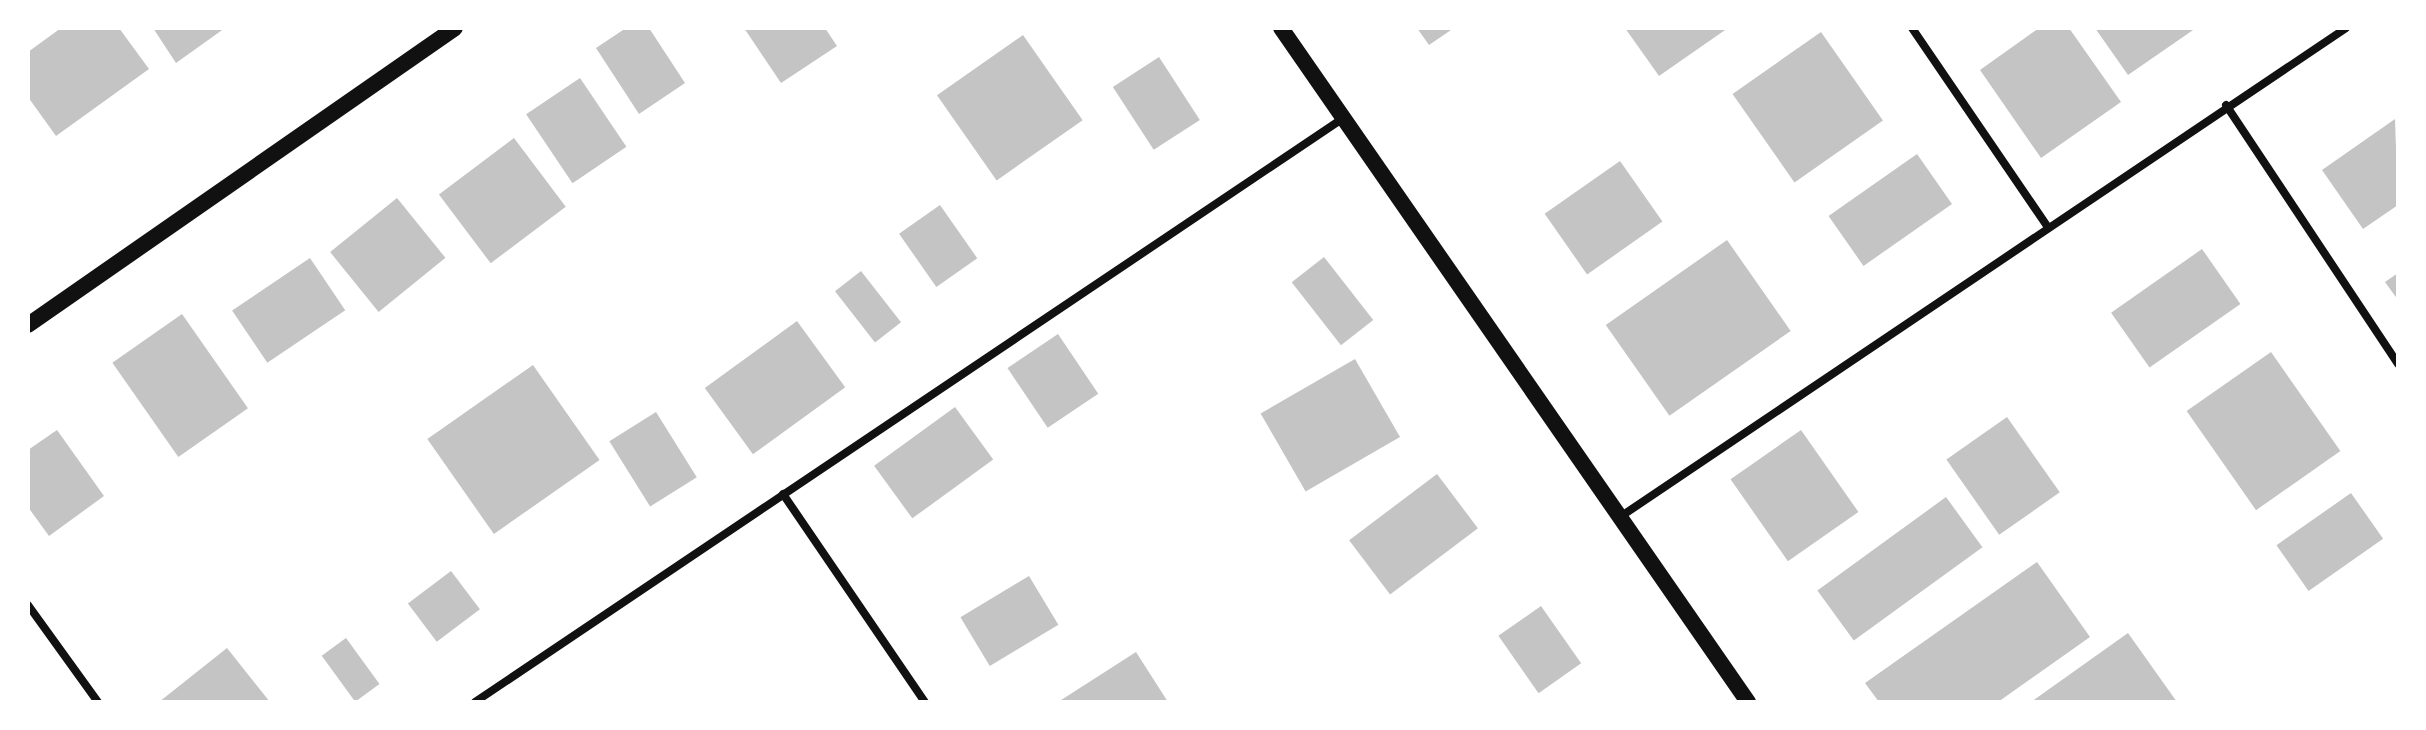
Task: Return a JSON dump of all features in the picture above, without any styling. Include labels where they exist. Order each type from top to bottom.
[{"type":"main road","points":[[28,325],[455,28]]},
{"type":"main road","points":[[1281,28],[1748,702]]},
{"type":"street","points":[[1912,28],[2047,226]]},
{"type":"street","points":[[1620,517],[2226,105],[2346,28]]},
{"type":"street","points":[[2226,105],[2398,364]]},
{"type":"street","points":[[475,702],[1342,119]]},
{"type":"street","points":[[783,494],[925,702]]},
{"type":"street","points":[[28,605],[98,702]]},
{"type":"building","points":[[61,28],[119,28],[149,69],[56,136],[28,97],[28,52]]},
{"type":"building","points":[[153,28],[225,28],[176,63]]},
{"type":"building","points":[[626,28],[649,28],[685,83],[639,114],[596,48]]},
{"type":"building","points":[[744,28],[825,28],[837,46],[781,83]]},
{"type":"building","points":[[1417,28],[1454,28],[1429,45]]},
{"type":"building","points":[[1625,28],[1728,28],[1659,76]]},
{"type":"building","points":[[2039,28],[2069,28],[2121,102],[2041,158],[1980,70]]},
{"type":"building","points":[[2095,28],[2196,28],[2128,75]]},
{"type":"building","points":[[1821,32],[1883,120],[1794,182],[1733,94]]},
{"type":"building","points":[[1023,35],[1083,120],[997,180],[937,95]]},
{"type":"building","points":[[1159,57],[1200,120],[1154,150],[1113,87]]},
{"type":"building","points":[[580,78],[626,147],[573,183],[526,114]]},
{"type":"building","points":[[2395,119],[2398,205],[2363,229],[2322,170]]},
{"type":"building","points":[[514,138],[566,207],[491,263],[439,195]]},
{"type":"building","points":[[1917,154],[1952,204],[1864,266],[1829,216]]},
{"type":"building","points":[[1620,161],[1662,222],[1587,274],[1545,214]]},
{"type":"building","points":[[397,198],[445,258],[379,312],[330,252]]},
{"type":"building","points":[[940,205],[977,258],[936,287],[899,234]]},
{"type":"building","points":[[1727,240],[1791,331],[1669,416],[1606,325]]},
{"type":"building","points":[[2202,249],[2240,304],[2150,368],[2111,313]]},
{"type":"building","points":[[1324,257],[1373,320],[1341,345],[1292,282]]},
{"type":"building","points":[[310,258],[345,310],[267,363],[232,311]]},
{"type":"building","points":[[861,271],[901,322],[875,343],[835,291]]},
{"type":"building","points":[[2398,273],[2398,300],[2385,282]]},
{"type":"building","points":[[182,314],[248,408],[178,457],[112,363]]},
{"type":"building","points":[[797,321],[845,387],[753,454],[705,388]]},
{"type":"building","points":[[1058,334],[1098,394],[1048,428],[1007,368]]},
{"type":"building","points":[[2271,352],[2340,451],[2256,510],[2187,411]]},
{"type":"building","points":[[1355,359],[1400,437],[1306,491],[1261,414]]},
{"type":"building","points":[[533,365],[600,460],[494,534],[427,439]]},
{"type":"building","points":[[955,407],[993,460],[912,518],[874,466]]},
{"type":"building","points":[[656,412],[697,477],[650,506],[609,441]]},
{"type":"building","points":[[2007,417],[2060,492],[1999,535],[1946,459]]},
{"type":"building","points":[[57,430],[104,496],[49,536],[28,507],[28,450]]},
{"type":"building","points":[[1801,430],[1858,512],[1788,561],[1731,479]]},
{"type":"building","points":[[1437,474],[1478,528],[1390,595],[1349,540]]},
{"type":"building","points":[[2351,493],[2383,539],[2309,591],[2276,545]]},
{"type":"building","points":[[1946,497],[1982,547],[1854,641],[1817,590]]},
{"type":"building","points":[[2037,562],[2090,637],[1998,702],[1879,702],[1865,683]]},
{"type":"building","points":[[451,571],[480,609],[437,642],[408,603]]},
{"type":"building","points":[[1029,576],[1058,625],[990,666],[960,617]]},
{"type":"building","points":[[1541,606],[1581,663],[1539,693],[1498,636]]},
{"type":"building","points":[[2128,633],[2177,702],[2031,702]]},
{"type":"building","points":[[346,638],[380,684],[355,702],[322,656]]},
{"type":"building","points":[[227,648],[270,702],[159,702]]},
{"type":"building","points":[[1136,652],[1168,702],[1058,702]]}]
